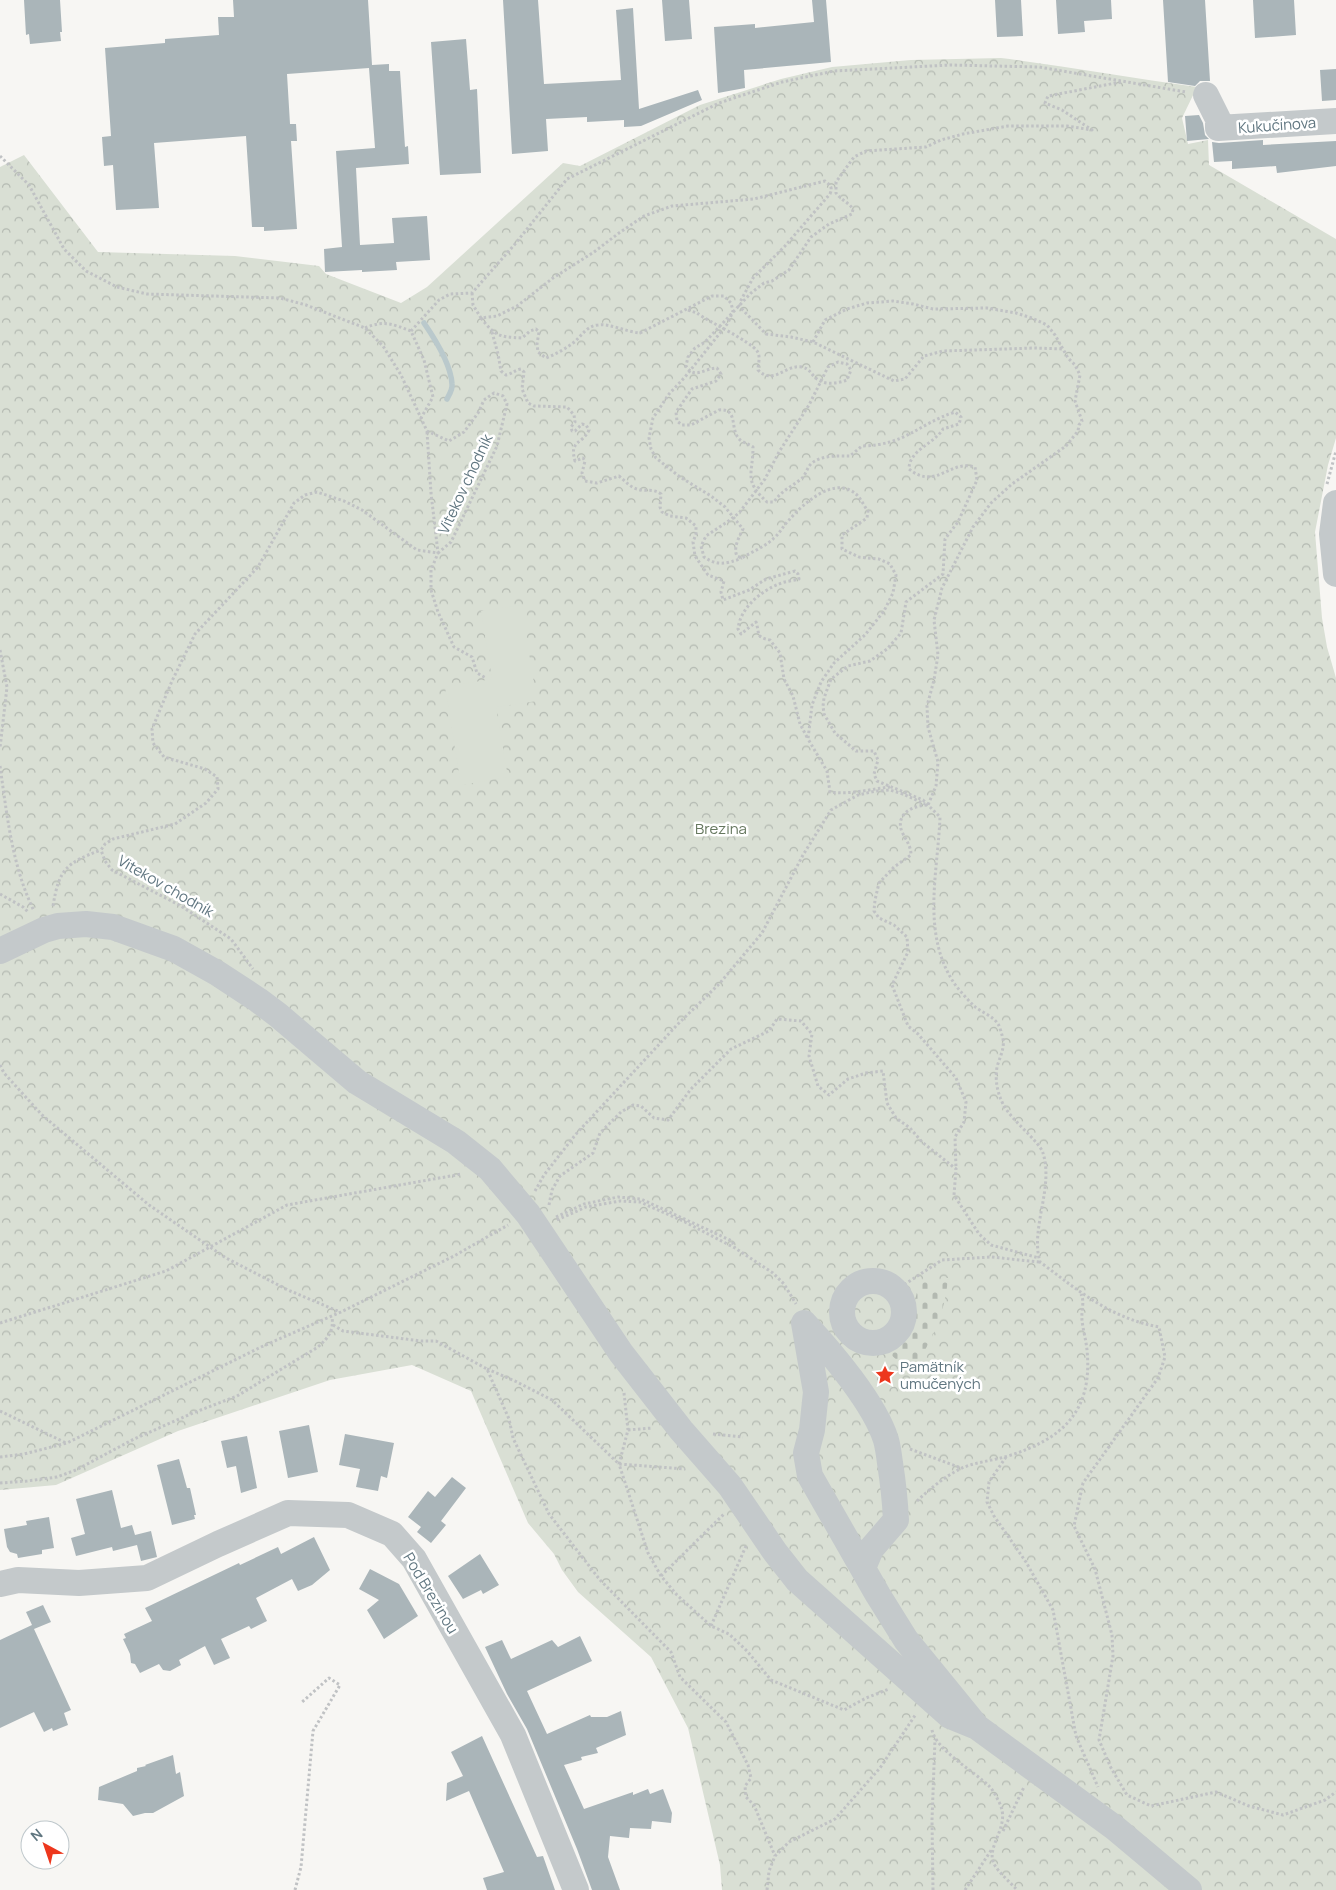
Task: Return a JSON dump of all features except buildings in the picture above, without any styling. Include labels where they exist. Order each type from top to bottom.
[{"type":"street","name":"Kukučínova","points":[[1206,95],[1218,119],[1218,128],[1336,121]]},
{"type":"street","points":[[1336,503],[1332,534],[1336,574]]},
{"type":"street","points":[[0,951],[51,928],[86,924],[113,927],[174,949],[217,973],[278,1014],[357,1082],[456,1142],[490,1169],[540,1221],[590,1308],[681,1430],[716,1470],[797,1580],[950,1716],[977,1728],[1033,1768],[1115,1828],[1189,1890]]},
{"type":"street","points":[[872,1280],[880,1281],[896,1290],[904,1306],[905,1315],[897,1332],[890,1339],[872,1344],[855,1338],[849,1332],[842,1318],[844,1301],[848,1293],[863,1282],[872,1280]]},
{"type":"street","points":[[804,1323],[824,1345],[847,1376],[875,1417],[886,1440],[895,1497],[896,1520],[871,1549],[863,1568]]},
{"type":"street","points":[[804,1323],[816,1392],[812,1430],[806,1452],[810,1476],[906,1640],[977,1728]]},
{"type":"street","points":[[847,1376],[855,1338]]},
{"type":"street","name":"Pod Brezinou","points":[[0,1584],[18,1580],[79,1583],[147,1578],[288,1513],[348,1515],[392,1534],[414,1559],[514,1735],[576,1890]]},
{"type":"path","points":[[892,787],[843,794],[830,792],[826,771],[800,724],[793,696],[784,679],[780,654],[770,640],[761,638],[758,634],[756,622],[741,634],[738,629],[739,621],[748,604],[780,583],[799,579],[798,574],[795,571],[766,580],[749,590],[723,600],[721,592],[724,581],[708,575],[695,556],[693,542],[696,526],[686,518],[670,516],[662,512],[660,507],[661,494],[656,490],[640,490],[633,487],[619,476],[597,483],[585,481],[582,473],[585,460],[583,458],[575,460],[573,447],[588,433],[589,430],[586,424],[582,424],[575,431],[572,431],[574,415],[567,407],[534,406],[528,403],[522,389],[524,372],[521,369],[506,375],[501,371],[492,332],[473,305],[472,293],[567,180],[719,103],[789,80],[834,71],[951,64],[1039,67],[1206,95]]},
{"type":"path","points":[[742,558],[737,556],[735,552],[743,529],[734,517],[711,496],[680,477],[656,458],[651,449],[650,438],[653,418],[669,394],[689,371],[738,305],[764,283],[772,281],[789,270],[811,237],[829,224],[852,214],[853,209],[848,202],[841,199],[836,193],[836,182],[854,157],[866,151],[926,147],[963,134],[1008,126],[1067,126],[1092,130],[1062,110],[1045,103],[1048,96],[1121,82]]},
{"type":"path","points":[[0,156],[28,185],[64,249],[86,272],[117,286],[147,294],[280,298],[306,305],[365,328],[383,346],[401,375],[427,431],[431,493],[438,553],[431,570],[432,590],[438,612],[454,647],[472,657],[477,673],[486,678]]},
{"type":"path","points":[[481,318],[497,316],[516,306],[553,278],[594,252],[619,232],[644,216],[672,206],[754,198],[824,181],[830,185],[832,189],[830,194],[785,246],[753,278],[738,305]]},
{"type":"path","points":[[411,331],[439,300],[450,294],[472,293]]},
{"type":"path","points":[[492,332],[501,337],[522,338],[530,331],[536,329],[540,332],[537,344],[538,352],[546,358],[557,354],[575,342],[588,328],[599,324],[640,333],[712,296],[724,296],[731,303],[733,311]]},
{"type":"path","points":[[813,342],[826,320],[847,309],[867,303],[893,302],[933,309],[987,308],[1016,313],[1047,325],[1080,375],[1075,402],[1082,421],[1078,431],[1066,446],[1012,484],[991,503],[973,527],[942,588],[934,620],[938,655],[927,706],[928,727],[938,762],[936,786],[928,805]]},
{"type":"path","points":[[738,305],[766,334],[813,342],[894,381],[905,379],[924,356],[943,350],[1001,348],[1063,349]]},
{"type":"path","points":[[687,310],[697,312],[720,328],[747,342],[757,351],[759,358],[758,370],[764,376],[770,377],[801,367],[810,370],[815,379],[821,381],[835,384],[847,380],[851,370],[847,364],[838,362],[828,367],[821,381],[809,405],[779,452],[765,479],[734,517],[706,536],[701,546],[704,557],[713,563],[728,564],[742,558],[776,537],[788,521],[812,498],[826,490],[843,489],[856,494],[868,511],[867,518],[842,535],[842,549],[859,557],[879,558],[890,564],[896,576],[893,593],[884,611],[865,635],[834,663],[821,682],[812,705],[808,739]]},
{"type":"path","points":[[365,328],[378,323],[394,324],[411,331],[424,360],[433,397],[421,418]]},
{"type":"path","points":[[720,328],[688,357],[686,366],[689,371],[695,374],[717,368],[721,374],[716,381],[692,389],[676,412],[677,421],[682,425],[691,425],[719,410],[724,409],[729,412],[734,421],[736,435],[740,441],[753,447],[753,460],[749,472],[750,480],[767,502],[774,502],[780,494],[803,477],[811,464],[820,459],[850,456],[862,446],[878,446],[891,443],[918,431],[943,416],[955,412],[962,416],[959,424],[943,429],[940,435],[912,457],[909,462],[909,469],[918,476],[928,478],[967,464],[975,467],[977,480],[958,522],[945,539],[943,574],[906,602],[901,634],[887,648],[870,661],[848,666],[831,679],[823,706],[824,714],[835,733],[856,751],[874,751],[878,760],[874,774],[877,781],[923,800],[940,816],[934,896],[934,931],[954,983],[974,1006],[998,1023],[1003,1038],[1003,1053],[997,1067],[996,1089],[1009,1113],[1043,1151],[1046,1167],[1038,1234],[1039,1260]]},
{"type":"path","name":"Vitekov chodník","points":[[257,977],[231,939],[182,906],[112,870],[105,862],[101,850],[105,844],[113,839],[175,824],[206,803],[218,789],[217,778],[205,769],[164,757],[153,743],[152,729],[172,681],[195,634],[258,567],[294,503],[305,495],[317,492],[344,500],[362,510],[417,550],[438,553],[451,542],[497,446],[507,404],[502,396],[494,393],[484,400],[478,413],[464,432],[448,441],[427,431]]},
{"type":"path","points":[[0,650],[7,687],[0,748]]},
{"type":"path","points":[[0,766],[9,833],[27,897],[51,928]]},
{"type":"path","points":[[540,1221],[527,1205],[544,1175],[576,1134],[677,1025],[720,983],[762,933],[803,855],[831,810],[858,795],[890,790],[928,805]]},
{"type":"path","points":[[928,805],[907,810],[901,821],[901,830],[911,849],[911,855],[894,867],[879,883],[874,911],[879,918],[894,925],[907,937],[908,952],[892,985],[908,1026],[918,1034],[956,1078],[966,1102],[964,1122],[955,1137],[956,1169],[954,1194],[979,1234],[992,1245],[1039,1260],[1081,1293],[1109,1311],[1136,1323],[1159,1327],[1165,1357],[1158,1378],[1083,1483],[1074,1526],[1096,1569],[1112,1635],[1113,1656],[1099,1740],[1111,1768],[1127,1795],[1151,1806],[1216,1792],[1249,1806],[1283,1815],[1325,1800],[1336,1792]]},
{"type":"path","points":[[51,928],[52,906],[57,884],[66,868],[82,857],[101,850]]},
{"type":"path","points":[[0,894],[23,907],[51,928]]},
{"type":"path","points":[[540,1221],[549,1207],[552,1190],[560,1176],[593,1153],[600,1133],[621,1112],[633,1105],[641,1106],[654,1118],[668,1120],[691,1089],[731,1049],[769,1031],[777,1019],[801,1021],[812,1034],[809,1056],[811,1064],[818,1086],[829,1095],[848,1079],[866,1073],[883,1071],[887,1103],[896,1118],[956,1169]]},
{"type":"path","points":[[0,1065],[4,1073],[42,1115],[149,1205],[226,1258],[288,1290],[341,1312]]},
{"type":"path","points":[[0,1323],[166,1271],[287,1205],[490,1169]]},
{"type":"path","points":[[540,1221],[551,1219],[584,1204],[618,1197],[641,1199],[732,1240],[735,1248]]},
{"type":"path","points":[[0,1457],[24,1454],[67,1443],[261,1347],[332,1317],[454,1256],[540,1221],[586,1207],[620,1200],[640,1202],[684,1221],[735,1248],[772,1273],[784,1284],[792,1296],[804,1323]]},
{"type":"path","points":[[896,1290],[942,1260],[991,1257],[1039,1260]]},
{"type":"path","points":[[896,1520],[930,1489],[960,1468],[1034,1448],[1057,1434],[1082,1404],[1089,1370],[1087,1342],[1082,1318],[1083,1299],[1081,1293]]},
{"type":"path","points":[[0,1483],[57,1477],[76,1470],[134,1439],[237,1396],[318,1347],[328,1338],[333,1325],[332,1317]]},
{"type":"path","points":[[333,1325],[343,1331],[421,1341],[436,1341],[552,1400],[619,1464],[648,1553],[661,1576],[711,1626],[729,1634],[747,1651],[771,1680],[844,1710],[887,1689],[923,1693],[880,1768],[835,1819],[789,1842],[776,1856],[769,1871],[767,1890]]},
{"type":"path","points":[[488,1369],[509,1419],[513,1438],[549,1514],[600,1580],[671,1652],[680,1677],[726,1722],[748,1765],[751,1778],[745,1786],[746,1798],[754,1805],[776,1856]]},
{"type":"path","points":[[619,1464],[628,1430],[623,1385],[627,1375],[634,1369]]},
{"type":"path","points":[[0,1411],[67,1443]]},
{"type":"path","points":[[886,1440],[960,1468]]},
{"type":"path","points":[[1006,1457],[989,1482],[987,1502],[994,1516],[1026,1562],[1053,1610],[1076,1736],[1101,1795]]},
{"type":"path","points":[[619,1464],[716,1470]]},
{"type":"path","points":[[661,1576],[743,1506]]},
{"type":"path","points":[[711,1626],[749,1540],[743,1506]]},
{"type":"path","points":[[295,1890],[301,1867],[313,1732],[340,1685],[328,1678],[301,1703]]},
{"type":"path","points":[[933,1890],[932,1820],[935,1738],[958,1762],[989,1786],[1000,1804],[1003,1822],[1002,1829],[992,1850],[994,1863],[1017,1890]]},
{"type":"path","points":[[965,1890],[1004,1829],[1033,1768]]},
{"type":"green space","name":"Brezina","points":[[1001,58],[1197,87],[1182,118],[1188,144],[1208,140],[1209,165],[1336,239],[1336,438],[1328,465],[1315,532],[1322,618],[1327,647],[1336,678],[1336,1890],[722,1890],[720,1865],[688,1728],[651,1657],[578,1592],[562,1570],[554,1554],[528,1523],[471,1391],[412,1365],[330,1380],[178,1431],[56,1485],[0,1490],[0,167],[24,155],[98,252],[235,256],[319,266],[326,274],[401,303],[427,287],[563,163],[580,166],[700,105],[781,79],[832,67],[911,60]]},
{"type":"green space","points":[[521,605],[537,701],[496,707],[508,777],[461,785],[445,687],[492,679],[481,611]]},
{"type":"green space","points":[[941,1278],[948,1278],[944,1304],[931,1339],[910,1372],[888,1352],[900,1336],[909,1319],[919,1281],[941,1280]]},
{"type":"waterway","points":[[424,323],[449,369],[452,386],[447,399]]},
{"type":"place","name":"Pamätník umučených","points":[[885,1375]]}]
